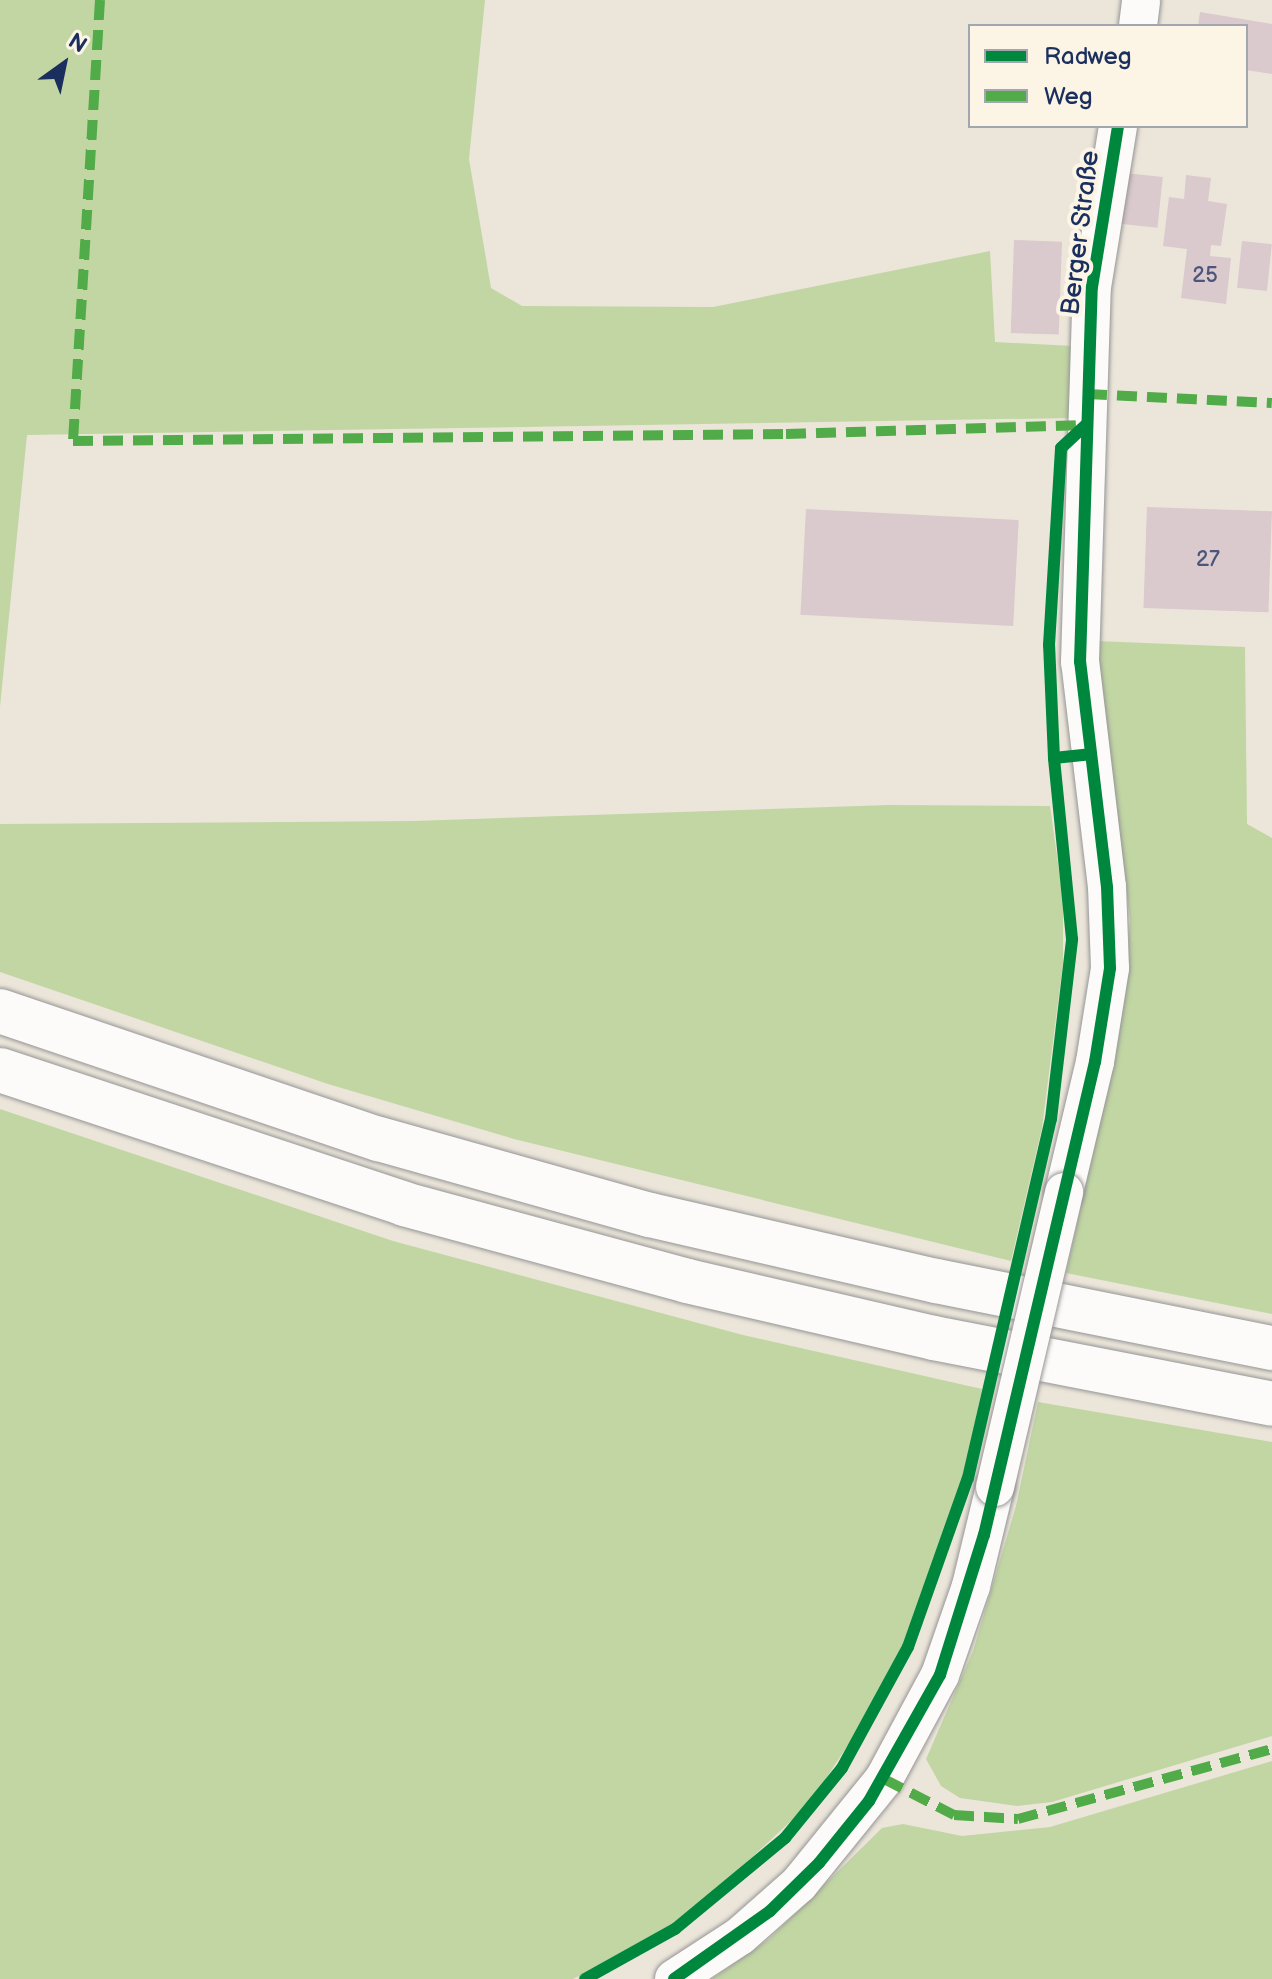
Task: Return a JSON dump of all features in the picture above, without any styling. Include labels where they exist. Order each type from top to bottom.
[{"type":"highway","points":[[0,1011],[351,1130],[650,1215],[936,1281],[1272,1348]]},
{"type":"highway","points":[[0,1070],[404,1204],[687,1281],[934,1338],[1272,1404]]},
{"type":"street","points":[[1138,24],[1141,0]]},
{"type":"street","name":"Berger Straße","points":[[674,1979],[730,1943],[789,1893],[884,1779],[940,1675],[971,1586],[995,1487],[1095,1062],[1111,930],[1080,662],[1092,287],[1118,128]]},
{"type":"green space","points":[[0,0],[485,0],[469,159],[491,288],[522,306],[713,307],[990,251],[995,342],[1073,346],[1071,418],[27,435],[0,707]]},
{"type":"green space","points":[[1096,641],[1245,647],[1247,824],[1272,838],[1272,1314],[1066,1273],[1125,992],[1130,920]]},
{"type":"green space","points":[[889,805],[1050,806],[1063,899],[1063,963],[1042,1128],[1011,1261],[514,1139],[328,1084],[0,972],[0,824],[414,821]]},
{"type":"green space","points":[[0,1109],[393,1241],[743,1335],[982,1389],[966,1465],[915,1619],[881,1694],[810,1803],[701,1905],[647,1940],[573,1979],[0,1979]]},
{"type":"green space","points":[[1038,1402],[1272,1442],[1272,1736],[1052,1802],[1017,1806],[960,1798],[941,1786],[926,1759],[973,1651],[1016,1506]]},
{"type":"green space","points":[[1272,1761],[1272,1979],[712,1979],[769,1939],[882,1828],[903,1824],[962,1836],[1050,1827]]},
{"type":"building","points":[[1200,12],[1272,24],[1272,74],[1248,70],[1248,24],[1198,24]]},
{"type":"building","points":[[1125,173],[1163,177],[1157,228],[1120,224]]},
{"type":"building","points":[[1186,175],[1211,178],[1208,201],[1227,204],[1221,246],[1211,245],[1210,256],[1231,258],[1226,304],[1181,298],[1187,249],[1163,246],[1169,197],[1184,199]]},
{"type":"building","points":[[1014,240],[1062,242],[1059,335],[1011,333]]},
{"type":"building","points":[[1242,241],[1272,244],[1267,291],[1237,288]]},
{"type":"building","points":[[1147,507],[1272,511],[1268,612],[1143,608]]},
{"type":"building","points":[[806,509],[1019,520],[1013,626],[800,615]]},
{"type":"marked path","points":[[100,0],[73,441],[786,434],[1086,425]]},
{"type":"marked path","points":[[1087,394],[1272,403]]},
{"type":"marked path","points":[[884,1779],[954,1815],[1018,1819],[1272,1749]]},
{"type":"cycle path","points":[[674,1979],[770,1911],[819,1863],[869,1801],[940,1675],[984,1535],[1095,1062],[1110,968],[1107,887],[1080,662],[1092,287],[1118,128]]},
{"type":"cycle path","points":[[1054,758],[1049,645],[1061,448],[1086,425]]},
{"type":"cycle path","points":[[585,1979],[675,1929],[785,1838],[842,1768],[908,1647],[968,1478],[1051,1119],[1072,939],[1054,758],[1090,754]]}]
